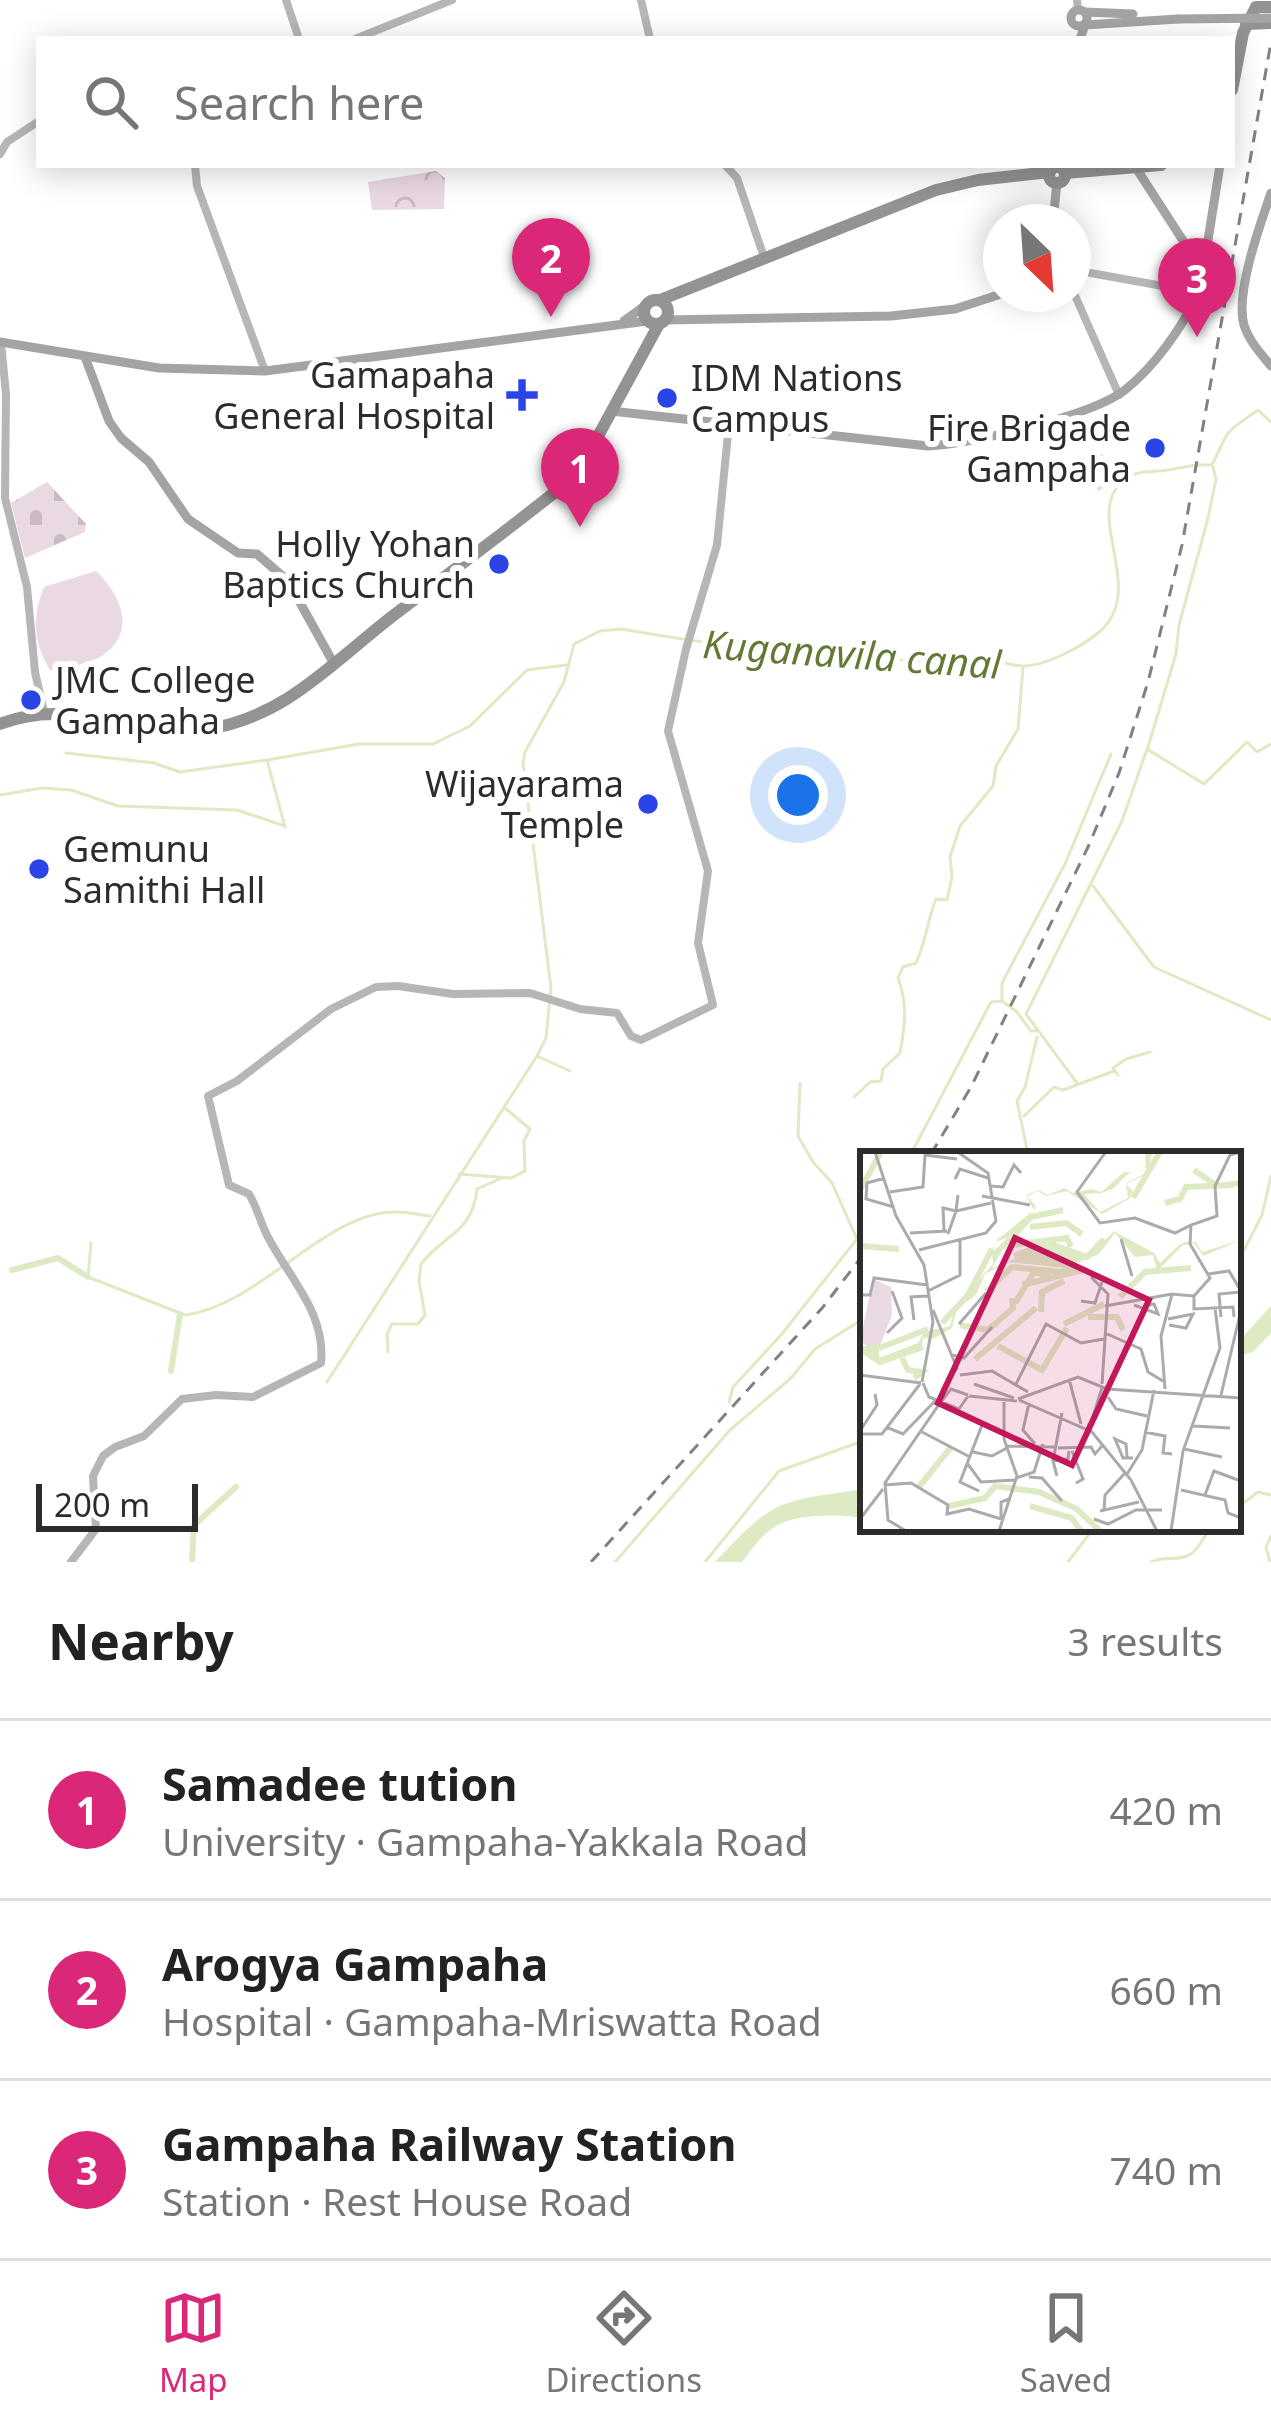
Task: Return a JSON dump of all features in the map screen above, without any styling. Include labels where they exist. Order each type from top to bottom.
[{"type":"highway","points":[[1235,76],[1246,24],[1267,11]]},
{"type":"highway","points":[[1246,24],[1267,11]]},
{"type":"highway","points":[[0,724],[44,712],[89,714],[172,732],[206,729],[272,709],[569,481],[662,313],[819,240],[969,181],[1136,168]]},
{"type":"main road","points":[[1080,14],[1267,11]]},
{"type":"main road","points":[[1136,168],[1204,272]]},
{"type":"main road","points":[[611,411],[952,445],[1037,424],[1119,395],[1167,343],[1198,292],[1220,168]]},
{"type":"main road","points":[[1054,204],[1057,173]]},
{"type":"main road","points":[[1271,193],[1243,310],[1250,338],[1271,366]]},
{"type":"main road","points":[[0,342],[159,368],[265,371],[662,313],[891,316],[983,300]]},
{"type":"main road","points":[[85,357],[114,430],[149,462],[188,519],[238,554],[257,554],[288,581],[334,664]]},
{"type":"street","points":[[286,0],[298,36]]},
{"type":"street","points":[[362,36],[452,0]]},
{"type":"street","points":[[641,0],[649,36]]},
{"type":"street","points":[[0,154],[7,142],[36,123]]},
{"type":"street","points":[[195,168],[197,186],[265,371]]},
{"type":"street","points":[[728,168],[737,178],[766,263]]},
{"type":"street","points":[[1091,271],[1198,292]]},
{"type":"street","points":[[1082,312],[1119,395]]},
{"type":"street","points":[[0,342],[6,394],[5,499],[27,586],[44,712]]},
{"type":"street","points":[[70,1562],[96,1528],[93,1476],[103,1456],[144,1436],[186,1398],[254,1396],[321,1363],[318,1326],[249,1194],[231,1187],[228,1180],[208,1096],[237,1081],[331,1009],[376,987],[542,997],[580,1010],[616,1013],[631,1036],[641,1040],[713,1005],[698,943],[708,871],[668,731],[717,545],[729,423]]},
{"type":"green space","points":[[436,171],[445,178],[444,209],[372,210],[368,182]]},
{"type":"green space","points":[[1102,454],[1108,464],[1126,457],[1130,468],[1124,477],[1098,491],[1087,463]]},
{"type":"green space","points":[[47,482],[86,524],[85,532],[25,558],[11,503]]},
{"type":"green space","points":[[96,571],[118,601],[120,635],[98,658],[68,672],[50,670],[36,629],[44,587]]},
{"type":"shaded area","points":[[1271,1306],[1271,1333],[1253,1352],[1241,1355],[1241,1339]]},
{"type":"shaded area","points":[[860,1489],[860,1518],[818,1516],[784,1522],[766,1534],[742,1562],[715,1562],[766,1514],[813,1497]]},
{"type":"waterway","name":"Kuganavila canal","points":[[537,1056],[546,1038],[551,988],[523,763],[564,682],[574,644],[600,631],[621,629],[844,658],[1042,663],[1091,638],[1113,615],[1118,594],[1110,506],[1116,489],[1136,473],[1212,465],[1229,433],[1258,410],[1271,422]]},
{"type":"waterway","points":[[1148,747],[1208,518],[1216,479],[1213,467]]},
{"type":"waterway","points":[[267,760],[359,744],[433,744],[470,726],[527,670],[566,665]]},
{"type":"waterway","points":[[854,1097],[870,1082],[881,1081],[883,1069],[900,1053],[905,1016],[898,978],[903,967],[916,963],[936,899],[947,900],[950,857],[960,826],[993,786],[996,766],[1018,729],[1023,668]]},
{"type":"waterway","points":[[1077,1083],[1026,1014],[1122,821],[1147,749],[1204,784],[1247,742],[1257,752],[1271,744]]},
{"type":"waterway","points":[[66,753],[154,763],[180,772],[267,760],[285,827]]},
{"type":"waterway","points":[[1037,1031],[1031,1031],[1002,1001],[1002,983],[1065,864],[1111,754]]},
{"type":"waterway","points":[[0,795],[42,788],[71,790],[118,806],[237,810],[282,825]]},
{"type":"waterway","points":[[1093,886],[1154,967],[1271,1020]]},
{"type":"waterway","points":[[913,1151],[991,1002],[1002,1001]]},
{"type":"waterway","points":[[1027,1151],[1017,1101],[1037,1037]]},
{"type":"waterway","points":[[1118,1075],[1113,1068],[1150,1052]]},
{"type":"waterway","points":[[327,1382],[537,1056],[570,1071]]},
{"type":"waterway","points":[[1024,1116],[1054,1087],[1063,1090],[1114,1071]]},
{"type":"waterway","points":[[729,1402],[733,1387],[857,1239],[832,1183],[798,1136],[800,1083]]},
{"type":"waterway","points":[[459,1174],[511,1178],[525,1171],[524,1141],[530,1129],[505,1108]]},
{"type":"waterway","points":[[1241,1256],[1262,1215],[1271,1176]]},
{"type":"waterway","points":[[388,1352],[392,1324],[418,1324],[425,1315],[421,1264],[464,1224],[477,1189],[504,1177]]},
{"type":"waterway","points":[[91,1243],[88,1277],[185,1315],[239,1295],[316,1243],[367,1217],[398,1212],[430,1216]]},
{"type":"waterway","points":[[12,1270],[58,1258],[88,1277]]},
{"type":"waterway","points":[[171,1371],[180,1314]]},
{"type":"waterway","points":[[615,1562],[730,1430],[790,1379],[815,1349],[860,1321]]},
{"type":"waterway","points":[[705,1562],[779,1471],[860,1442]]},
{"type":"waterway","name":"Kuganavila canal","points":[[192,1562],[194,1525],[236,1487]]},
{"type":"waterway","points":[[1241,1505],[1258,1492],[1271,1495]]},
{"type":"waterway","points":[[1068,1562],[1091,1532]]},
{"type":"waterway","points":[[1151,1562],[1191,1554],[1208,1532]]},
{"type":"waterway","points":[[1270,1562],[1266,1547],[1271,1536]]},
{"type":"railway","points":[[933,1151],[971,1087],[1089,845],[1119,773],[1148,682],[1182,545],[1271,42]]},
{"type":"railway","points":[[591,1562],[823,1307],[860,1259]]},
{"type":"place","name":"Arogya Gampaha","points":[[551,317]]},
{"type":"place","name":"Gampaha Railway Station","points":[[1197,337]]},
{"type":"place","name":"Gamapaha General Hospital","points":[[522,395]]},
{"type":"place","name":"IDM Nations Campus","points":[[667,398]]},
{"type":"place","name":"Fire Brigade Gampaha","points":[[1155,448]]},
{"type":"place","name":"Samadee tution","points":[[580,527]]},
{"type":"place","name":"Holly Yohan Baptics Church","points":[[499,564]]},
{"type":"place","name":"JMC College Gampaha","points":[[31,700]]},
{"type":"place","name":"Wijayarama Temple","points":[[648,804]]},
{"type":"place","name":"Gemunu Samithi Hall","points":[[39,869]]}]
